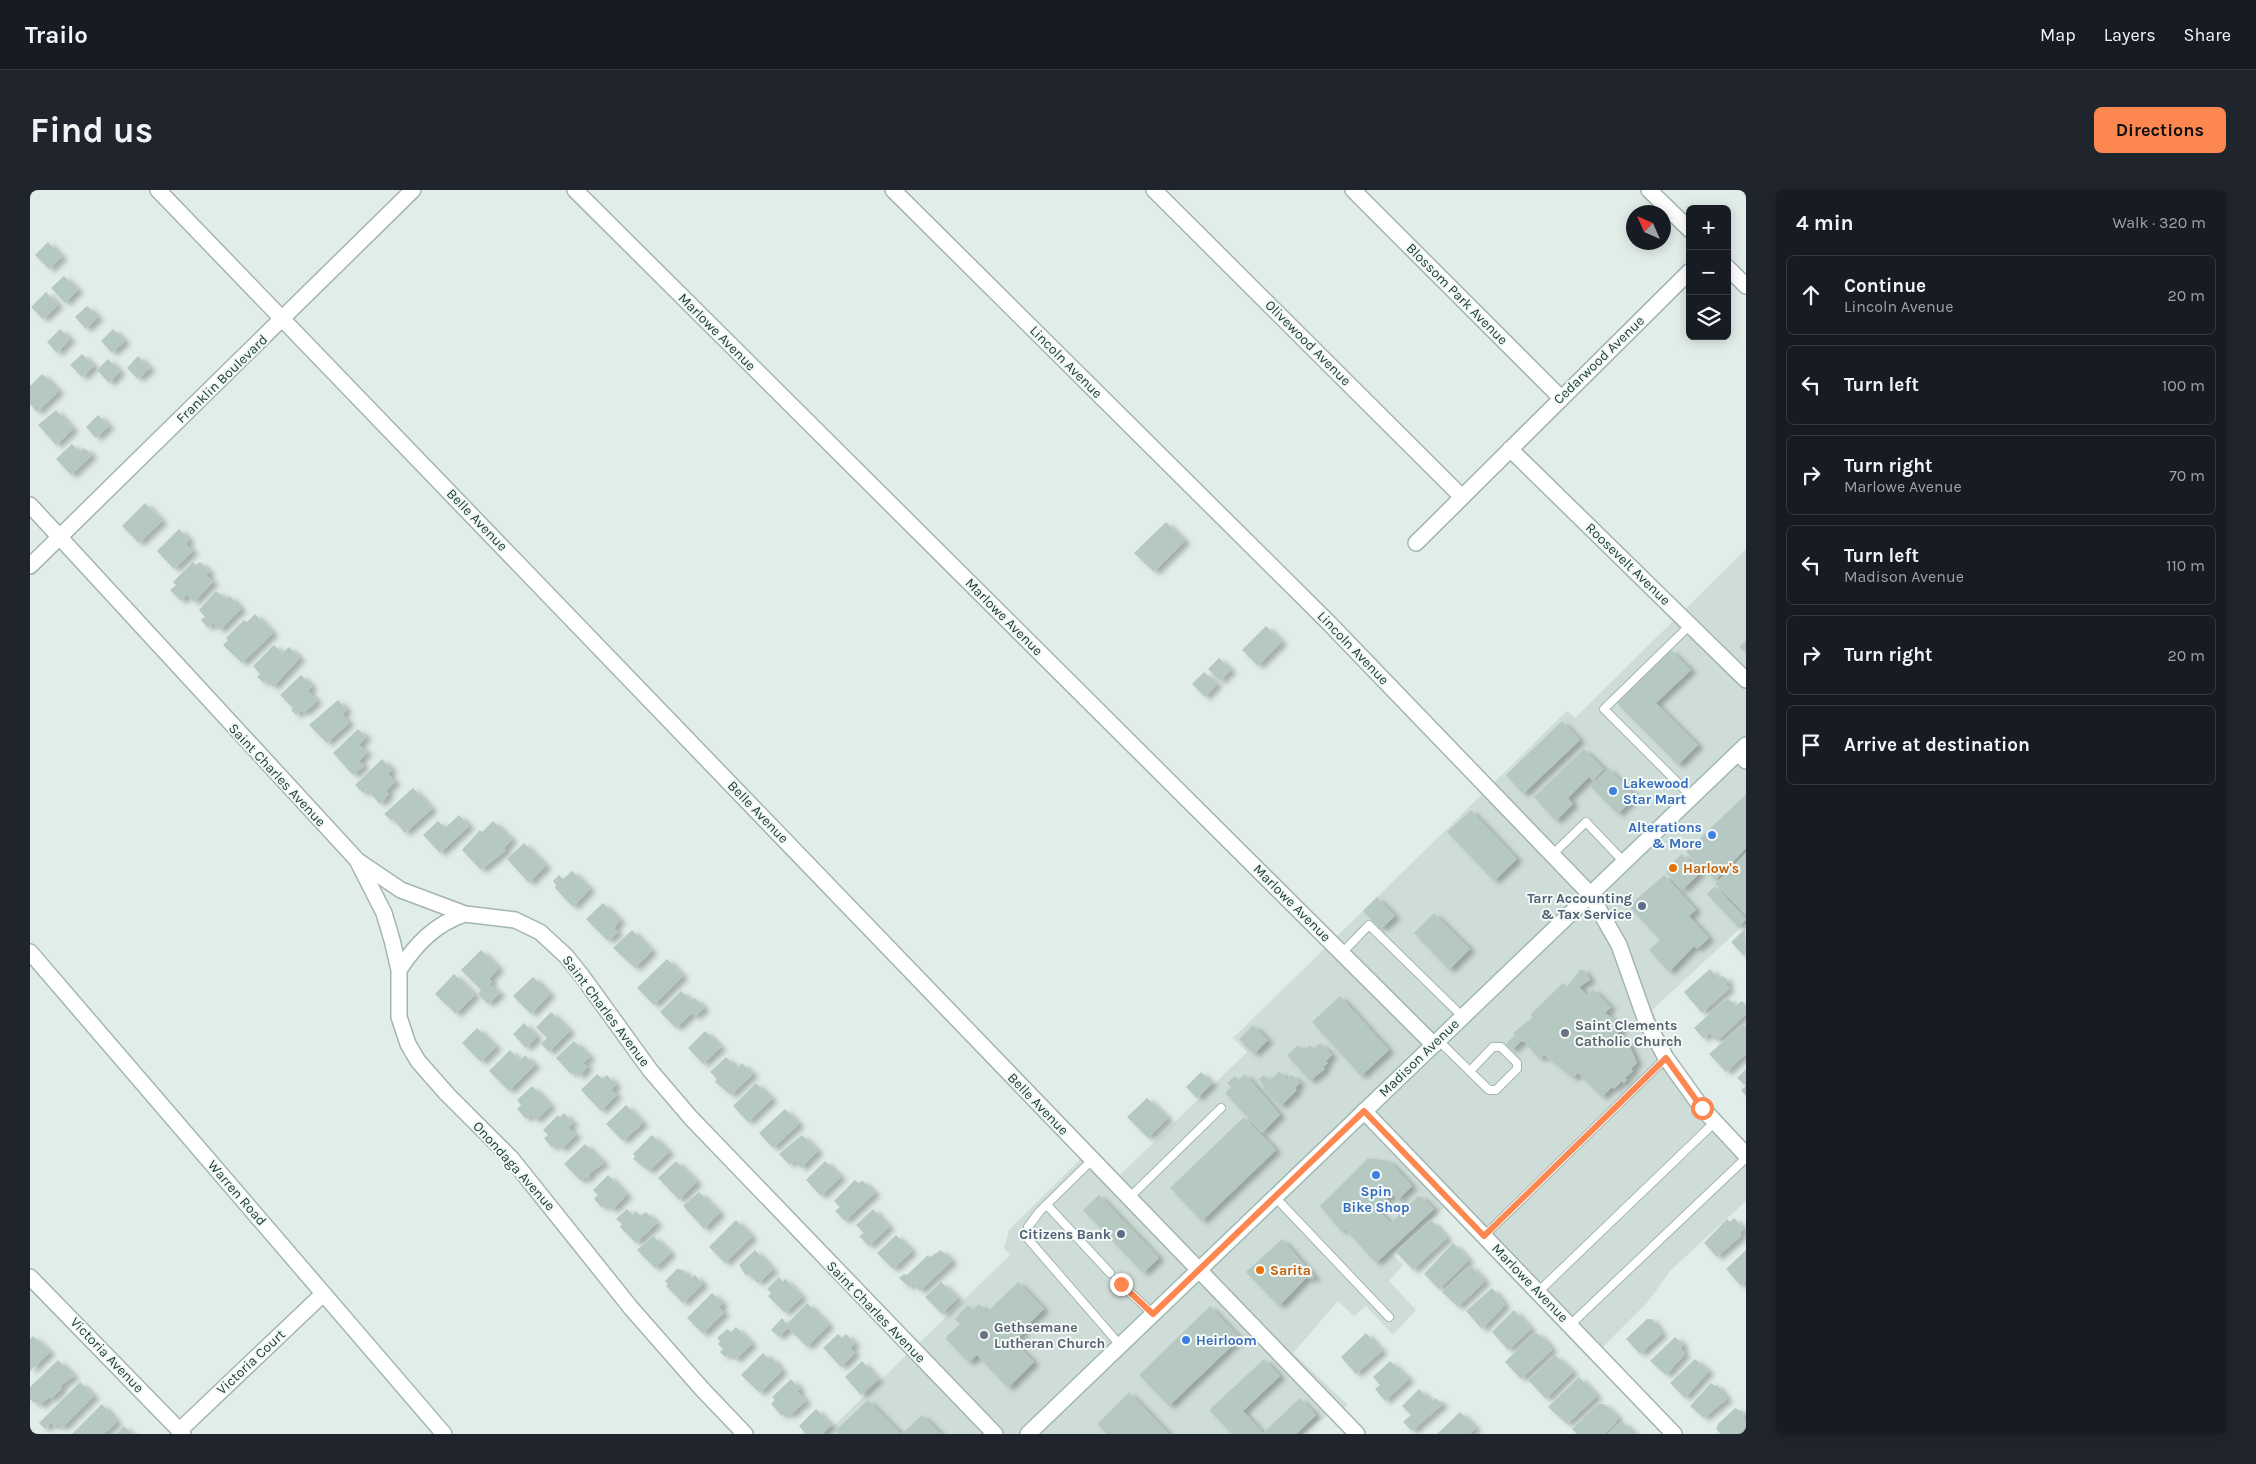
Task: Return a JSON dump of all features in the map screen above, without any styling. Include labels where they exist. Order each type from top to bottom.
[{"type":"street","name":"Belle Avenue","points":[[158,190],[284,318],[1357,1434]]},
{"type":"street","name":"Franklin Boulevard","points":[[30,566],[413,190]]},
{"type":"street","name":"Marlowe Avenue","points":[[575,190],[1342,953],[1436,1042]]},
{"type":"street","name":"Lincoln Avenue","points":[[893,190],[1328,622],[1590,894],[1619,945],[1646,1021],[1666,1058],[1702,1108],[1746,1156]]},
{"type":"street","name":"Olivewood Avenue","points":[[1154,190],[1462,497]]},
{"type":"street","name":"Blossom Park Avenue","points":[[1353,190],[1561,398]]},
{"type":"street","points":[[1649,190],[1686,226]]},
{"type":"street","points":[[1731,271],[1746,286]]},
{"type":"street","name":"Cedarwood Avenue","points":[[1510,449],[1686,275]]},
{"type":"street","points":[[1416,543],[1510,449]]},
{"type":"street","name":"Roosevelt Avenue","points":[[1510,449],[1746,680]]},
{"type":"street","name":"Saint Charles Avenue","points":[[30,505],[358,861],[401,890],[465,914],[515,920],[528,924],[550,940],[582,976],[650,1070],[691,1118],[995,1434]]},
{"type":"street","name":"Madison Avenue","points":[[1028,1434],[1590,894],[1692,797],[1743,753]]},
{"type":"street","name":"Onondaga Avenue","points":[[358,861],[384,914],[399,970],[399,1017],[408,1044],[418,1060],[511,1158],[631,1308],[702,1389],[745,1434]]},
{"type":"street","points":[[399,970],[416,946],[438,926],[465,914]]},
{"type":"street","name":"Warren Road","points":[[30,952],[444,1434]]},
{"type":"street","name":"Marlowe Avenue","points":[[1364,1111],[1674,1434]]},
{"type":"street","name":"Victoria Avenue","points":[[30,1277],[181,1432]]},
{"type":"street","name":"Victoria Court","points":[[181,1432],[323,1294]]},
{"type":"lane","points":[[1690,625],[1604,709],[1692,797]]},
{"type":"lane","points":[[1552,855],[1586,822],[1624,862]]},
{"type":"lane","points":[[1342,953],[1369,925],[1463,1017]]},
{"type":"lane","points":[[1436,1042],[1490,1090],[1496,1090],[1517,1069],[1517,1063],[1501,1047],[1493,1047],[1470,1071]]},
{"type":"lane","points":[[1484,1236],[1666,1058]]},
{"type":"lane","points":[[1129,1198],[1221,1108]]},
{"type":"lane","points":[[1538,1292],[1715,1122]]},
{"type":"lane","points":[[1570,1326],[1746,1156]]},
{"type":"lane","points":[[1092,1160],[1047,1205],[1028,1228],[1029,1240],[1120,1345]]},
{"type":"lane","points":[[1275,1197],[1389,1317]]},
{"type":"lane","points":[[1047,1205],[1110,1273]]},
{"type":"lane","points":[[1121,1284],[1153,1314]]},
{"type":"shaded area","points":[[1746,549],[1746,923],[1652,1010],[1674,1058],[1746,1155],[1746,1201],[1670,1271],[1647,1303],[1590,1360],[1444,1208],[1392,1254],[1403,1265],[1389,1281],[1416,1310],[1393,1335],[1366,1306],[1354,1316],[1338,1301],[1293,1353],[1348,1405],[1318,1421],[1303,1434],[825,1434],[1010,1255],[1004,1248],[1009,1230],[1093,1147],[1120,1175],[1247,1052],[1233,1038],[1567,711],[1575,718]]},
{"type":"building","points":[[48,242],[62,257],[49,269],[35,255]]},
{"type":"building","points":[[64,276],[78,290],[65,303],[51,288]]},
{"type":"building","points":[[46,292],[58,305],[43,319],[31,307]]},
{"type":"building","points":[[87,306],[98,317],[86,329],[75,317]]},
{"type":"building","points":[[60,329],[70,339],[57,353],[47,342]]},
{"type":"building","points":[[113,329],[125,341],[112,353],[101,341]]},
{"type":"building","points":[[82,354],[94,366],[82,377],[70,365]]},
{"type":"building","points":[[138,356],[150,368],[138,379],[127,368]]},
{"type":"building","points":[[108,359],[120,372],[109,383],[97,370]]},
{"type":"building","points":[[42,374],[59,391],[37,412],[30,404],[30,386]]},
{"type":"building","points":[[56,410],[73,429],[56,445],[38,425]]},
{"type":"building","points":[[98,415],[109,426],[96,438],[86,427]]},
{"type":"building","points":[[72,444],[80,452],[84,448],[92,455],[71,475],[56,459]]},
{"type":"building","points":[[145,503],[162,521],[139,543],[122,526]]},
{"type":"building","points":[[1166,522],[1185,541],[1154,572],[1134,553]]},
{"type":"building","points":[[179,529],[189,539],[186,544],[193,551],[174,569],[157,551]]},
{"type":"building","points":[[193,562],[196,565],[200,562],[210,572],[206,575],[213,582],[194,602],[187,595],[181,601],[170,590],[176,585],[173,582]]},
{"type":"building","points":[[216,591],[226,599],[230,596],[241,609],[220,630],[213,623],[208,628],[201,620],[205,617],[199,610]]},
{"type":"building","points":[[255,614],[273,633],[242,663],[223,645],[228,640],[226,638],[244,620],[247,622]]},
{"type":"building","points":[[1266,626],[1282,642],[1258,666],[1242,650]]},
{"type":"building","points":[[1746,640],[1746,653],[1739,647]]},
{"type":"building","points":[[274,645],[282,653],[289,647],[300,658],[273,687],[266,680],[264,683],[257,677],[260,674],[253,666]]},
{"type":"building","points":[[1671,650],[1691,670],[1656,703],[1698,745],[1678,765],[1617,703]]},
{"type":"building","points":[[1219,658],[1231,670],[1220,681],[1208,669]]},
{"type":"building","points":[[1204,672],[1217,684],[1205,697],[1192,684]]},
{"type":"building","points":[[301,675],[312,686],[308,691],[317,701],[304,713],[301,710],[296,715],[291,710],[293,708],[280,695]]},
{"type":"building","points":[[338,700],[347,710],[342,714],[349,723],[327,743],[309,725]]},
{"type":"building","points":[[1562,721],[1580,740],[1523,794],[1506,775]]},
{"type":"building","points":[[358,729],[366,737],[359,745],[367,752],[359,761],[364,766],[353,775],[333,753]]},
{"type":"building","points":[[1584,749],[1604,769],[1593,781],[1589,777],[1568,798],[1573,804],[1556,821],[1534,797]]},
{"type":"building","points":[[382,759],[392,770],[388,774],[395,782],[386,791],[389,794],[380,804],[367,790],[363,793],[355,785]]},
{"type":"building","name":"Lakewood Star Mart","points":[[1608,768],[1635,796],[1618,814],[1590,786]]},
{"type":"building","points":[[413,788],[432,809],[405,833],[393,819],[392,821],[384,814]]},
{"type":"building","points":[[1746,794],[1746,848],[1715,880],[1686,852]]},
{"type":"building","points":[[1471,810],[1517,859],[1494,881],[1447,832]]},
{"type":"building","points":[[459,815],[469,826],[440,853],[423,835],[438,821],[445,828]]},
{"type":"building","points":[[493,821],[512,840],[504,848],[506,850],[481,870],[462,850],[480,830],[482,832]]},
{"type":"building","points":[[524,843],[546,866],[529,883],[507,859]]},
{"type":"building","points":[[1746,853],[1746,915],[1715,884]]},
{"type":"building","points":[[1682,854],[1700,873],[1682,890],[1667,873],[1667,868]]},
{"type":"building","points":[[572,871],[590,889],[573,907],[555,888],[556,885],[553,881],[559,875],[563,879]]},
{"type":"building","points":[[1664,875],[1696,910],[1689,916],[1709,938],[1697,949],[1694,946],[1669,972],[1649,950],[1660,940],[1629,906]]},
{"type":"building","points":[[1715,886],[1746,919],[1739,928],[1707,894]]},
{"type":"building","points":[[1377,897],[1395,916],[1381,929],[1363,911]]},
{"type":"building","points":[[603,903],[620,920],[614,928],[618,932],[608,941],[586,919]]},
{"type":"building","points":[[1434,913],[1470,949],[1449,970],[1414,933]]},
{"type":"building","points":[[1745,929],[1746,953],[1743,955],[1731,942]]},
{"type":"building","points":[[632,930],[652,951],[635,968],[613,948]]},
{"type":"building","points":[[481,950],[499,968],[489,979],[492,982],[489,984],[500,993],[488,1004],[478,994],[481,990],[461,970]]},
{"type":"building","points":[[667,959],[683,976],[654,1005],[637,988]]},
{"type":"building","points":[[1710,969],[1719,979],[1723,976],[1729,982],[1725,984],[1730,988],[1702,1013],[1684,992]]},
{"type":"building","name":"Saint Clements Catholic Church","points":[[1580,970],[1584,970],[1590,980],[1579,987],[1587,995],[1593,989],[1611,1007],[1605,1013],[1615,1020],[1613,1021],[1622,1029],[1617,1034],[1625,1042],[1627,1040],[1637,1063],[1631,1069],[1633,1071],[1625,1078],[1627,1080],[1624,1083],[1622,1081],[1614,1089],[1612,1087],[1602,1097],[1578,1073],[1573,1078],[1544,1055],[1539,1059],[1525,1042],[1521,1041],[1512,1050],[1506,1044],[1515,1035],[1513,1033],[1532,1018],[1531,1014],[1563,983],[1567,987]]},
{"type":"building","points":[[454,974],[475,995],[456,1014],[435,994]]},
{"type":"building","points":[[533,977],[550,994],[531,1014],[513,996]]},
{"type":"building","points":[[681,991],[692,1001],[695,998],[704,1008],[695,1017],[692,1013],[676,1028],[660,1012]]},
{"type":"building","points":[[1340,996],[1389,1050],[1361,1076],[1312,1022]]},
{"type":"building","points":[[1727,998],[1735,1006],[1742,1001],[1746,1005],[1746,1014],[1717,1041],[1709,1033],[1704,1039],[1694,1028]]},
{"type":"building","points":[[551,1012],[570,1031],[549,1052],[541,1044],[547,1038],[536,1027]]},
{"type":"building","points":[[524,1023],[537,1037],[526,1048],[513,1034]]},
{"type":"building","points":[[1743,1024],[1746,1027],[1746,1054],[1726,1072],[1709,1054]]},
{"type":"building","points":[[1253,1025],[1268,1040],[1254,1054],[1239,1039]]},
{"type":"building","points":[[477,1028],[496,1047],[481,1062],[462,1043]]},
{"type":"building","points":[[705,1031],[721,1047],[703,1064],[688,1048]]},
{"type":"building","points":[[574,1041],[590,1057],[583,1063],[588,1067],[579,1076],[574,1071],[571,1074],[556,1058]]},
{"type":"building","points":[[1320,1043],[1332,1055],[1326,1061],[1328,1063],[1323,1067],[1325,1069],[1310,1081],[1287,1055],[1298,1045],[1304,1051],[1310,1045],[1314,1049]]},
{"type":"building","points":[[510,1050],[520,1061],[525,1055],[535,1065],[509,1091],[489,1071]]},
{"type":"building","points":[[726,1057],[737,1068],[742,1063],[753,1074],[731,1095],[715,1082],[717,1079],[710,1072]]},
{"type":"building","points":[[1746,1069],[1746,1086],[1737,1078]]},
{"type":"building","points":[[1279,1071],[1287,1080],[1292,1075],[1300,1083],[1295,1088],[1297,1090],[1281,1106],[1262,1088],[1264,1087],[1259,1079],[1264,1075],[1270,1081]]},
{"type":"building","points":[[1201,1072],[1212,1083],[1197,1098],[1186,1087]]},
{"type":"building","points":[[597,1074],[603,1079],[607,1075],[616,1085],[611,1090],[617,1095],[601,1111],[581,1090]]},
{"type":"building","points":[[1245,1074],[1280,1115],[1262,1133],[1225,1093],[1231,1087],[1227,1083],[1235,1076],[1239,1080]]},
{"type":"building","points":[[756,1083],[772,1099],[748,1122],[733,1106]]},
{"type":"building","points":[[532,1086],[551,1106],[536,1120],[530,1115],[526,1119],[517,1109],[521,1105],[517,1100]]},
{"type":"building","points":[[1746,1086],[1746,1096],[1741,1090]]},
{"type":"building","points":[[1147,1098],[1168,1118],[1148,1138],[1127,1117]]},
{"type":"building","points":[[626,1105],[643,1123],[623,1141],[606,1124]]},
{"type":"building","points":[[785,1109],[799,1124],[773,1148],[759,1133]]},
{"type":"building","points":[[564,1113],[573,1123],[568,1127],[576,1135],[562,1149],[556,1144],[552,1148],[544,1138],[548,1135],[543,1130],[558,1115],[560,1117]]},
{"type":"building","points":[[1244,1117],[1276,1150],[1202,1221],[1170,1188]]},
{"type":"building","points":[[652,1135],[669,1152],[649,1171],[633,1159],[635,1156],[633,1154]]},
{"type":"building","points":[[802,1135],[818,1151],[801,1168],[794,1160],[790,1165],[779,1154]]},
{"type":"building","points":[[585,1144],[604,1163],[590,1173],[588,1179],[585,1177],[581,1181],[564,1164]]},
{"type":"building","points":[[1368,1158],[1389,1161],[1412,1186],[1398,1200],[1392,1194],[1377,1209],[1391,1223],[1418,1196],[1422,1197],[1434,1209],[1376,1263],[1345,1229],[1342,1232],[1320,1206]]},
{"type":"building","points":[[676,1161],[697,1182],[679,1200],[658,1178]]},
{"type":"building","points":[[825,1161],[841,1177],[821,1196],[806,1180]]},
{"type":"building","points":[[608,1175],[627,1195],[612,1210],[606,1205],[602,1208],[594,1199],[598,1195],[593,1190]]},
{"type":"building","points":[[855,1180],[858,1183],[863,1181],[875,1193],[845,1221],[835,1211],[840,1207],[834,1201]]},
{"type":"building","points":[[699,1192],[720,1213],[704,1229],[683,1206]]},
{"type":"building","name":"Citizens Bank","points":[[1099,1195],[1159,1258],[1143,1273],[1083,1210]]},
{"type":"building","points":[[627,1209],[633,1215],[636,1211],[641,1216],[646,1212],[657,1223],[636,1243],[620,1227],[622,1224],[616,1219]]},
{"type":"building","points":[[873,1209],[889,1227],[869,1246],[859,1236],[864,1233],[856,1225]]},
{"type":"building","points":[[1734,1218],[1744,1229],[1740,1233],[1741,1236],[1717,1257],[1704,1243],[1727,1219],[1730,1222]]},
{"type":"building","points":[[736,1220],[752,1237],[725,1263],[709,1247]]},
{"type":"building","points":[[1431,1220],[1447,1238],[1413,1270],[1396,1252]]},
{"type":"building","points":[[896,1235],[912,1251],[893,1269],[877,1253]]},
{"type":"building","points":[[653,1236],[671,1253],[655,1268],[637,1250]]},
{"type":"building","points":[[1282,1239],[1314,1276],[1314,1279],[1306,1278],[1279,1306],[1246,1272]]},
{"type":"building","points":[[1453,1243],[1469,1260],[1439,1289],[1424,1274]]},
{"type":"building","points":[[755,1250],[773,1270],[758,1283],[749,1274],[746,1276],[739,1265]]},
{"type":"building","points":[[941,1250],[952,1261],[920,1291],[912,1283],[909,1287],[899,1278],[904,1274],[907,1275],[928,1255],[930,1257]]},
{"type":"building","points":[[1746,1250],[1746,1280],[1741,1286],[1726,1269]]},
{"type":"building","points":[[1470,1265],[1485,1281],[1458,1307],[1442,1292]]},
{"type":"building","points":[[677,1269],[683,1270],[690,1279],[695,1275],[703,1284],[683,1303],[666,1286],[668,1284],[665,1281]]},
{"type":"building","points":[[779,1277],[783,1282],[785,1279],[802,1297],[785,1313],[768,1296],[771,1293],[767,1289]]},
{"type":"building","points":[[941,1282],[958,1298],[942,1314],[925,1297]]},
{"type":"building","name":"Gethsemane Lutheran Church","points":[[1018,1282],[1044,1309],[1021,1331],[1023,1333],[1014,1342],[1034,1362],[1008,1388],[977,1355],[969,1363],[945,1338],[960,1324],[955,1319],[968,1305],[973,1310],[979,1304],[987,1312]]},
{"type":"building","points":[[1492,1288],[1505,1305],[1482,1329],[1466,1311]]},
{"type":"building","points":[[712,1293],[723,1303],[719,1307],[724,1313],[703,1334],[687,1318]]},
{"type":"building","points":[[807,1303],[829,1325],[807,1347],[788,1328],[779,1337],[771,1330],[782,1318],[787,1324]]},
{"type":"building","points":[[1210,1306],[1240,1338],[1169,1406],[1139,1375]]},
{"type":"building","points":[[1514,1310],[1531,1329],[1508,1350],[1492,1332]]},
{"type":"building","points":[[1647,1319],[1652,1319],[1662,1334],[1640,1354],[1626,1339]]},
{"type":"building","points":[[736,1327],[752,1344],[735,1360],[729,1353],[725,1357],[720,1352],[723,1349],[718,1344],[720,1341],[717,1338],[727,1329],[731,1332]]},
{"type":"building","points":[[1535,1332],[1544,1339],[1552,1350],[1521,1379],[1505,1362]]},
{"type":"building","points":[[1366,1333],[1382,1351],[1356,1374],[1341,1357]]},
{"type":"building","points":[[838,1334],[842,1338],[846,1334],[855,1344],[850,1348],[855,1353],[841,1367],[823,1348]]},
{"type":"building","points":[[33,1336],[50,1352],[30,1371],[30,1339]]},
{"type":"building","points":[[1675,1337],[1683,1344],[1681,1349],[1685,1354],[1666,1375],[1650,1361]]},
{"type":"building","points":[[763,1353],[769,1359],[771,1357],[782,1371],[760,1393],[741,1375]]},
{"type":"building","points":[[1555,1355],[1573,1372],[1546,1399],[1528,1380]]},
{"type":"building","points":[[1264,1359],[1280,1376],[1243,1411],[1263,1433],[1300,1398],[1316,1415],[1296,1434],[1232,1434],[1209,1410]]},
{"type":"building","points":[[1695,1359],[1709,1371],[1685,1398],[1670,1383]]},
{"type":"building","points":[[58,1360],[74,1376],[60,1386],[62,1388],[51,1399],[49,1397],[40,1406],[30,1399],[30,1387]]},
{"type":"building","points":[[862,1361],[878,1379],[861,1395],[845,1377]]},
{"type":"building","points":[[1390,1361],[1409,1379],[1385,1401],[1375,1389],[1380,1385],[1373,1377]]},
{"type":"building","points":[[1579,1377],[1597,1396],[1567,1424],[1548,1407]]},
{"type":"building","points":[[791,1379],[800,1389],[797,1391],[806,1401],[789,1416],[786,1412],[782,1416],[771,1404],[775,1400],[772,1397]]},
{"type":"building","points":[[80,1382],[94,1396],[62,1428],[58,1424],[55,1427],[51,1423],[45,1429],[39,1423]]},
{"type":"building","points":[[1711,1383],[1715,1386],[1717,1385],[1727,1399],[1704,1418],[1690,1406]]},
{"type":"building","points":[[1419,1389],[1432,1402],[1435,1398],[1443,1404],[1412,1431],[1403,1422],[1411,1415],[1402,1406]]},
{"type":"building","points":[[1129,1392],[1169,1434],[1107,1434],[1097,1424]]},
{"type":"building","points":[[868,1400],[901,1434],[838,1434],[835,1431]]},
{"type":"building","points":[[102,1404],[117,1422],[104,1434],[72,1434]]},
{"type":"building","points":[[1598,1404],[1604,1404],[1618,1417],[1615,1424],[1604,1434],[1577,1434],[1572,1429]]},
{"type":"building","points":[[1735,1408],[1743,1412],[1746,1427],[1738,1434],[1721,1434],[1716,1429],[1718,1424]]},
{"type":"building","points":[[816,1409],[831,1425],[822,1434],[804,1434],[799,1426]]},
{"type":"building","points":[[1460,1412],[1476,1428],[1469,1434],[1437,1434]]},
{"type":"building","points":[[922,1415],[941,1434],[902,1434]]},
{"type":"building","points":[[1622,1421],[1635,1434],[1608,1434]]},
{"type":"building","points":[[124,1426],[132,1434],[116,1434]]},
{"type":"place","name":"Lakewood Star Mart","points":[[1613,791]]},
{"type":"place","name":"Alterations & More","points":[[1712,835]]},
{"type":"place","name":"Harlow's","points":[[1673,868]]},
{"type":"place","name":"Tarr Accounting & Tax Service","points":[[1642,906]]},
{"type":"place","name":"Saint Clements Catholic Church","points":[[1565,1033]]},
{"type":"place","name":"Spin Bike Shop","points":[[1376,1175]]},
{"type":"place","name":"Citizens Bank","points":[[1121,1234]]},
{"type":"place","name":"Sarita","points":[[1260,1270]]},
{"type":"place","name":"Gethsemane Lutheran Church","points":[[984,1335]]},
{"type":"place","name":"Heirloom","points":[[1186,1340]]},
{"type":"route","points":[[1121,1284],[1153,1314],[1364,1111],[1484,1236],[1666,1058],[1702,1108]]}]
